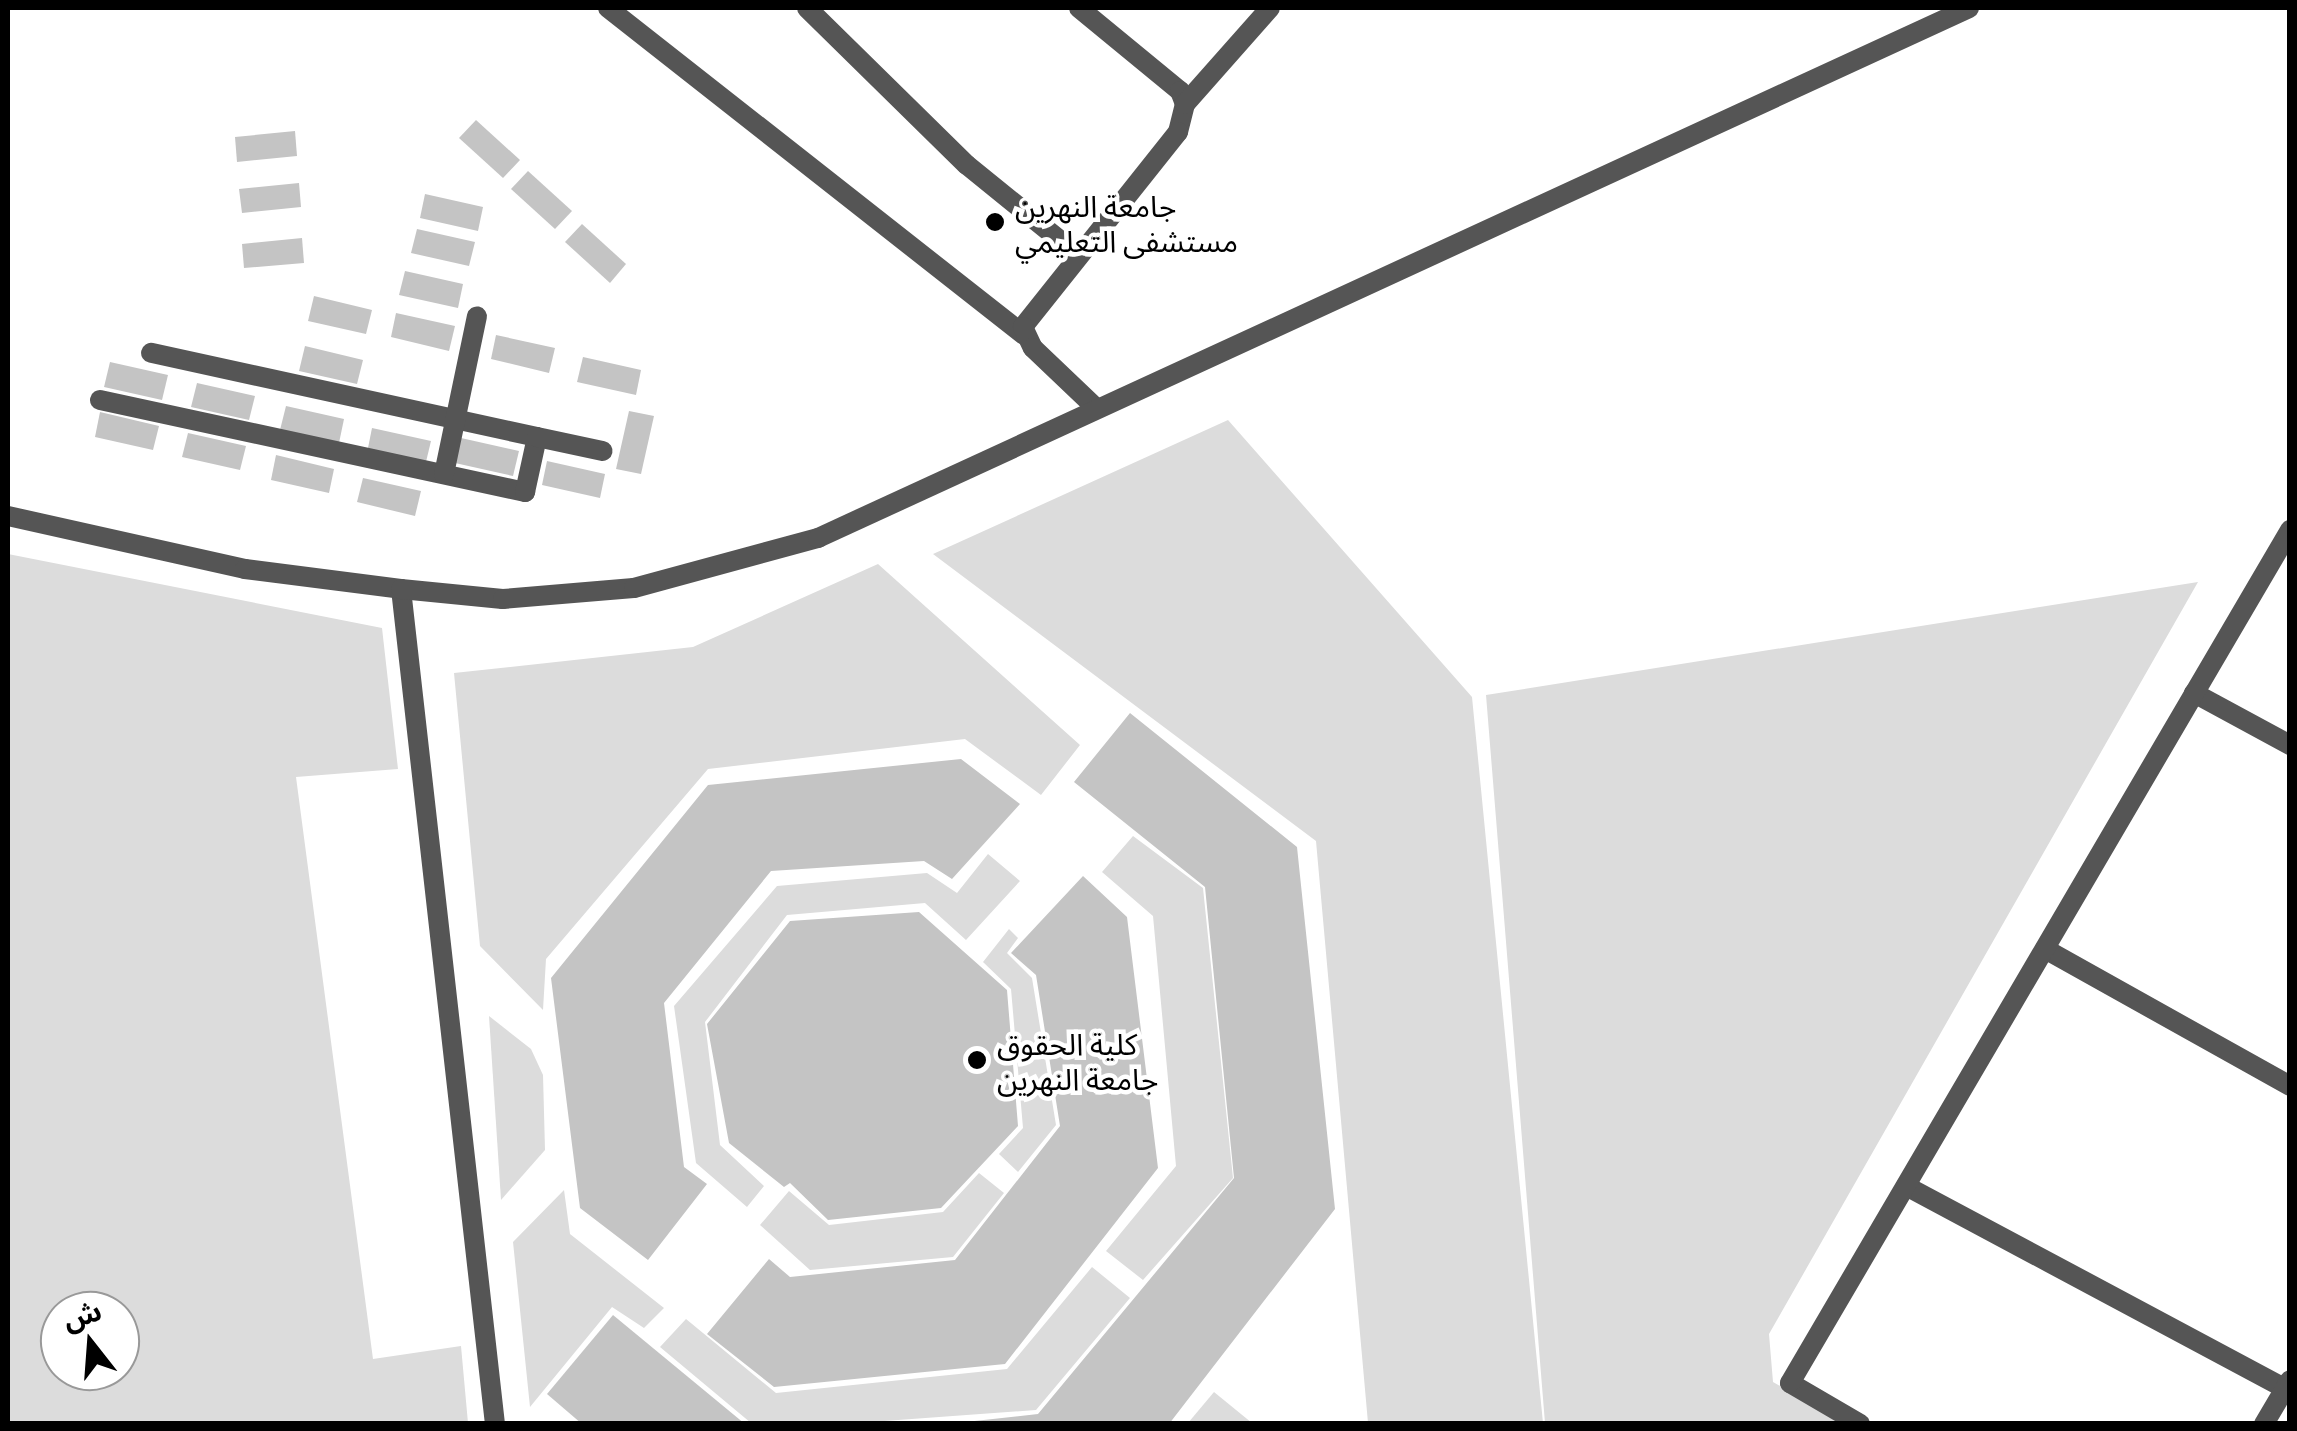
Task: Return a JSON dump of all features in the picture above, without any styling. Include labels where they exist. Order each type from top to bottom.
[{"type":"street","points":[[608,8],[1024,335],[1096,408]]},
{"type":"street","points":[[806,8],[967,165],[1078,255]]},
{"type":"street","points":[[1024,335],[1027,318],[1178,132],[1186,104],[1270,8]]},
{"type":"street","points":[[8,516],[245,569],[401,589],[503,598],[634,588],[818,538],[1969,8]]},
{"type":"street","points":[[1090,11],[1180,92],[1186,104]]},
{"type":"street","points":[[444,474],[478,316]]},
{"type":"street","points":[[151,353],[603,451]]},
{"type":"street","points":[[100,400],[525,492],[537,437]]},
{"type":"street","points":[[1860,1424],[1790,1384],[2290,530]]},
{"type":"street","points":[[401,589],[495,1424]]},
{"type":"street","points":[[2194,693],[2290,745]]},
{"type":"street","points":[[2045,949],[2290,1086]]},
{"type":"street","points":[[1906,1186],[2287,1384],[2264,1424]]},
{"type":"shaded area","points":[[1228,420],[1472,697],[1543,1423],[1368,1423],[1316,841],[933,554]]},
{"type":"shaded area","points":[[8,554],[382,628],[398,769],[296,777],[373,1359],[461,1346],[468,1423],[8,1423]]},
{"type":"shaded area","points":[[878,564],[1080,745],[1041,795],[965,739],[708,769],[546,959],[543,1010],[480,946],[454,673],[693,647]]},
{"type":"shaded area","points":[[2198,582],[1769,1334],[1773,1382],[1846,1423],[1545,1423],[1486,695]]},
{"type":"shaded area","points":[[1133,836],[1203,888],[1233,1178],[1143,1280],[1106,1251],[1176,1166],[1153,916],[1102,872]]},
{"type":"shaded area","points":[[988,854],[1020,881],[966,940],[925,903],[787,915],[705,1022],[720,1145],[764,1186],[747,1207],[696,1163],[674,1006],[777,886],[927,873],[957,893]]},
{"type":"shaded area","points":[[1009,929],[1018,938],[1007,953],[1032,978],[1056,1125],[1018,1172],[999,1154],[1023,1128],[1011,989],[983,962]]},
{"type":"shaded area","points":[[489,1016],[531,1049],[543,1075],[545,1150],[501,1200]]},
{"type":"shaded area","points":[[979,1173],[1004,1193],[953,1257],[810,1270],[760,1225],[789,1191],[829,1225],[943,1212]]},
{"type":"shaded area","points":[[564,1190],[570,1234],[664,1308],[644,1328],[612,1307],[530,1407],[513,1242]]},
{"type":"shaded area","points":[[1092,1267],[1130,1298],[1036,1410],[857,1423],[751,1423],[660,1347],[686,1319],[776,1393],[1007,1369]]},
{"type":"shaded area","points":[[1214,1392],[1252,1423],[1188,1423]]},
{"type":"building","points":[[476,120],[520,160],[503,178],[459,138]]},
{"type":"building","points":[[295,131],[297,156],[237,162],[235,137]]},
{"type":"building","points":[[528,171],[572,211],[555,229],[511,189]]},
{"type":"building","points":[[299,183],[301,207],[242,213],[239,189]]},
{"type":"building","points":[[425,194],[483,207],[478,231],[420,218]]},
{"type":"building","points":[[582,224],[626,264],[610,283],[565,242]]},
{"type":"building","points":[[417,229],[475,242],[469,266],[411,253]]},
{"type":"building","points":[[302,238],[304,263],[244,268],[242,244]]},
{"type":"building","points":[[405,271],[463,284],[458,308],[399,295]]},
{"type":"building","points":[[314,296],[372,310],[366,334],[308,321]]},
{"type":"building","points":[[396,313],[455,326],[449,351],[391,337]]},
{"type":"building","points":[[496,335],[555,348],[549,373],[491,359]]},
{"type":"building","points":[[305,346],[363,360],[357,384],[299,371]]},
{"type":"building","points":[[583,357],[641,370],[636,395],[577,382]]},
{"type":"building","points":[[110,362],[168,375],[162,400],[104,387]]},
{"type":"building","points":[[197,383],[255,396],[249,420],[191,407]]},
{"type":"building","points":[[286,406],[344,419],[339,443],[280,430]]},
{"type":"building","points":[[629,411],[654,416],[641,474],[616,469]]},
{"type":"building","points":[[100,412],[159,426],[153,450],[95,437]]},
{"type":"building","points":[[372,428],[431,441],[425,466],[367,453]]},
{"type":"building","points":[[188,433],[246,446],[240,470],[182,457]]},
{"type":"building","points":[[461,438],[519,451],[513,476],[455,463]]},
{"type":"building","points":[[276,455],[334,469],[329,493],[271,480]]},
{"type":"building","points":[[547,461],[605,474],[600,498],[542,485]]},
{"type":"building","points":[[363,478],[421,491],[415,516],[357,502]]},
{"type":"building","points":[[1130,713],[1297,847],[1335,1209],[1169,1424],[947,1424],[1038,1414],[1234,1178],[1205,887],[1074,782]]},
{"type":"building","points":[[961,759],[1020,804],[952,879],[924,861],[771,871],[664,1003],[684,1167],[707,1184],[648,1260],[580,1208],[551,978],[708,785]]},
{"type":"building","points":[[1083,876],[1127,917],[1158,1168],[1005,1364],[774,1387],[707,1334],[769,1259],[790,1277],[955,1260],[1060,1126],[1036,975],[1011,953]]},
{"type":"building","points":[[919,912],[1007,990],[1018,1126],[941,1208],[828,1220],[790,1183],[784,1187],[729,1143],[707,1024],[790,921]]},
{"type":"building","points":[[613,1315],[745,1424],[582,1424],[547,1394]]},
{"type":"place","name":"جامعة النهرين مستشفى التعليمي","points":[[995,222]]},
{"type":"place","name":"كلية الحقوق جامعة النهرين","points":[[977,1060]]}]
